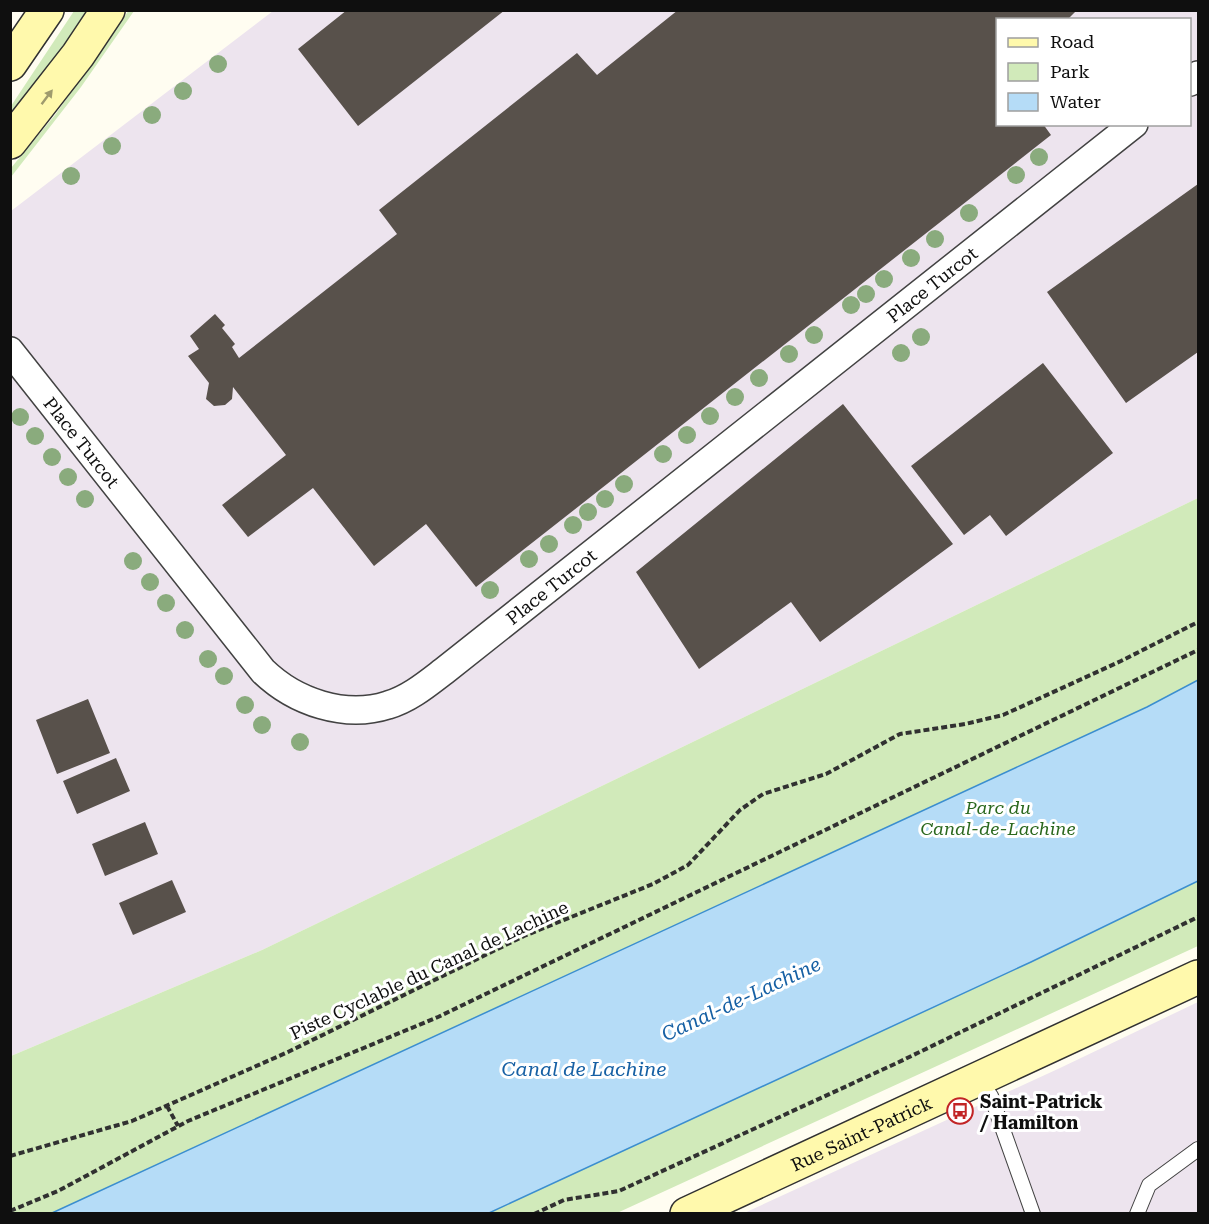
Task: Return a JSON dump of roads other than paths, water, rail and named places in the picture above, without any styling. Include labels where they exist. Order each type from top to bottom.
[{"type":"main road","points":[[10,64],[48,10]]},
{"type":"main road","points":[[10,142],[78,56],[108,10]]},
{"type":"main road","name":"Rue Saint-Patrick","points":[[687,1214],[1198,977]]},
{"type":"street","name":"Place Turcot","points":[[10,351],[263,671],[283,688],[309,700],[341,709],[372,709],[398,702],[444,671],[1131,126]]},
{"type":"lane","points":[[979,1079],[991,1096],[1033,1214]]},
{"type":"lane","points":[[1137,1214],[1149,1185],[1198,1149]]},
{"type":"water","name":"Canal de Lachine","points":[[1198,680],[1198,881],[1031,962],[489,1213],[52,1213],[1147,707]]},
{"type":"place","name":"Saint-Patrick / Hamilton","points":[[960,1111]]},
{"type":"park label","name":"Parc du Canal-de-Lachine","points":[[998,817]]},
{"type":"water label","name":"Canal-de-Lachine","points":[[741,999]]}]
